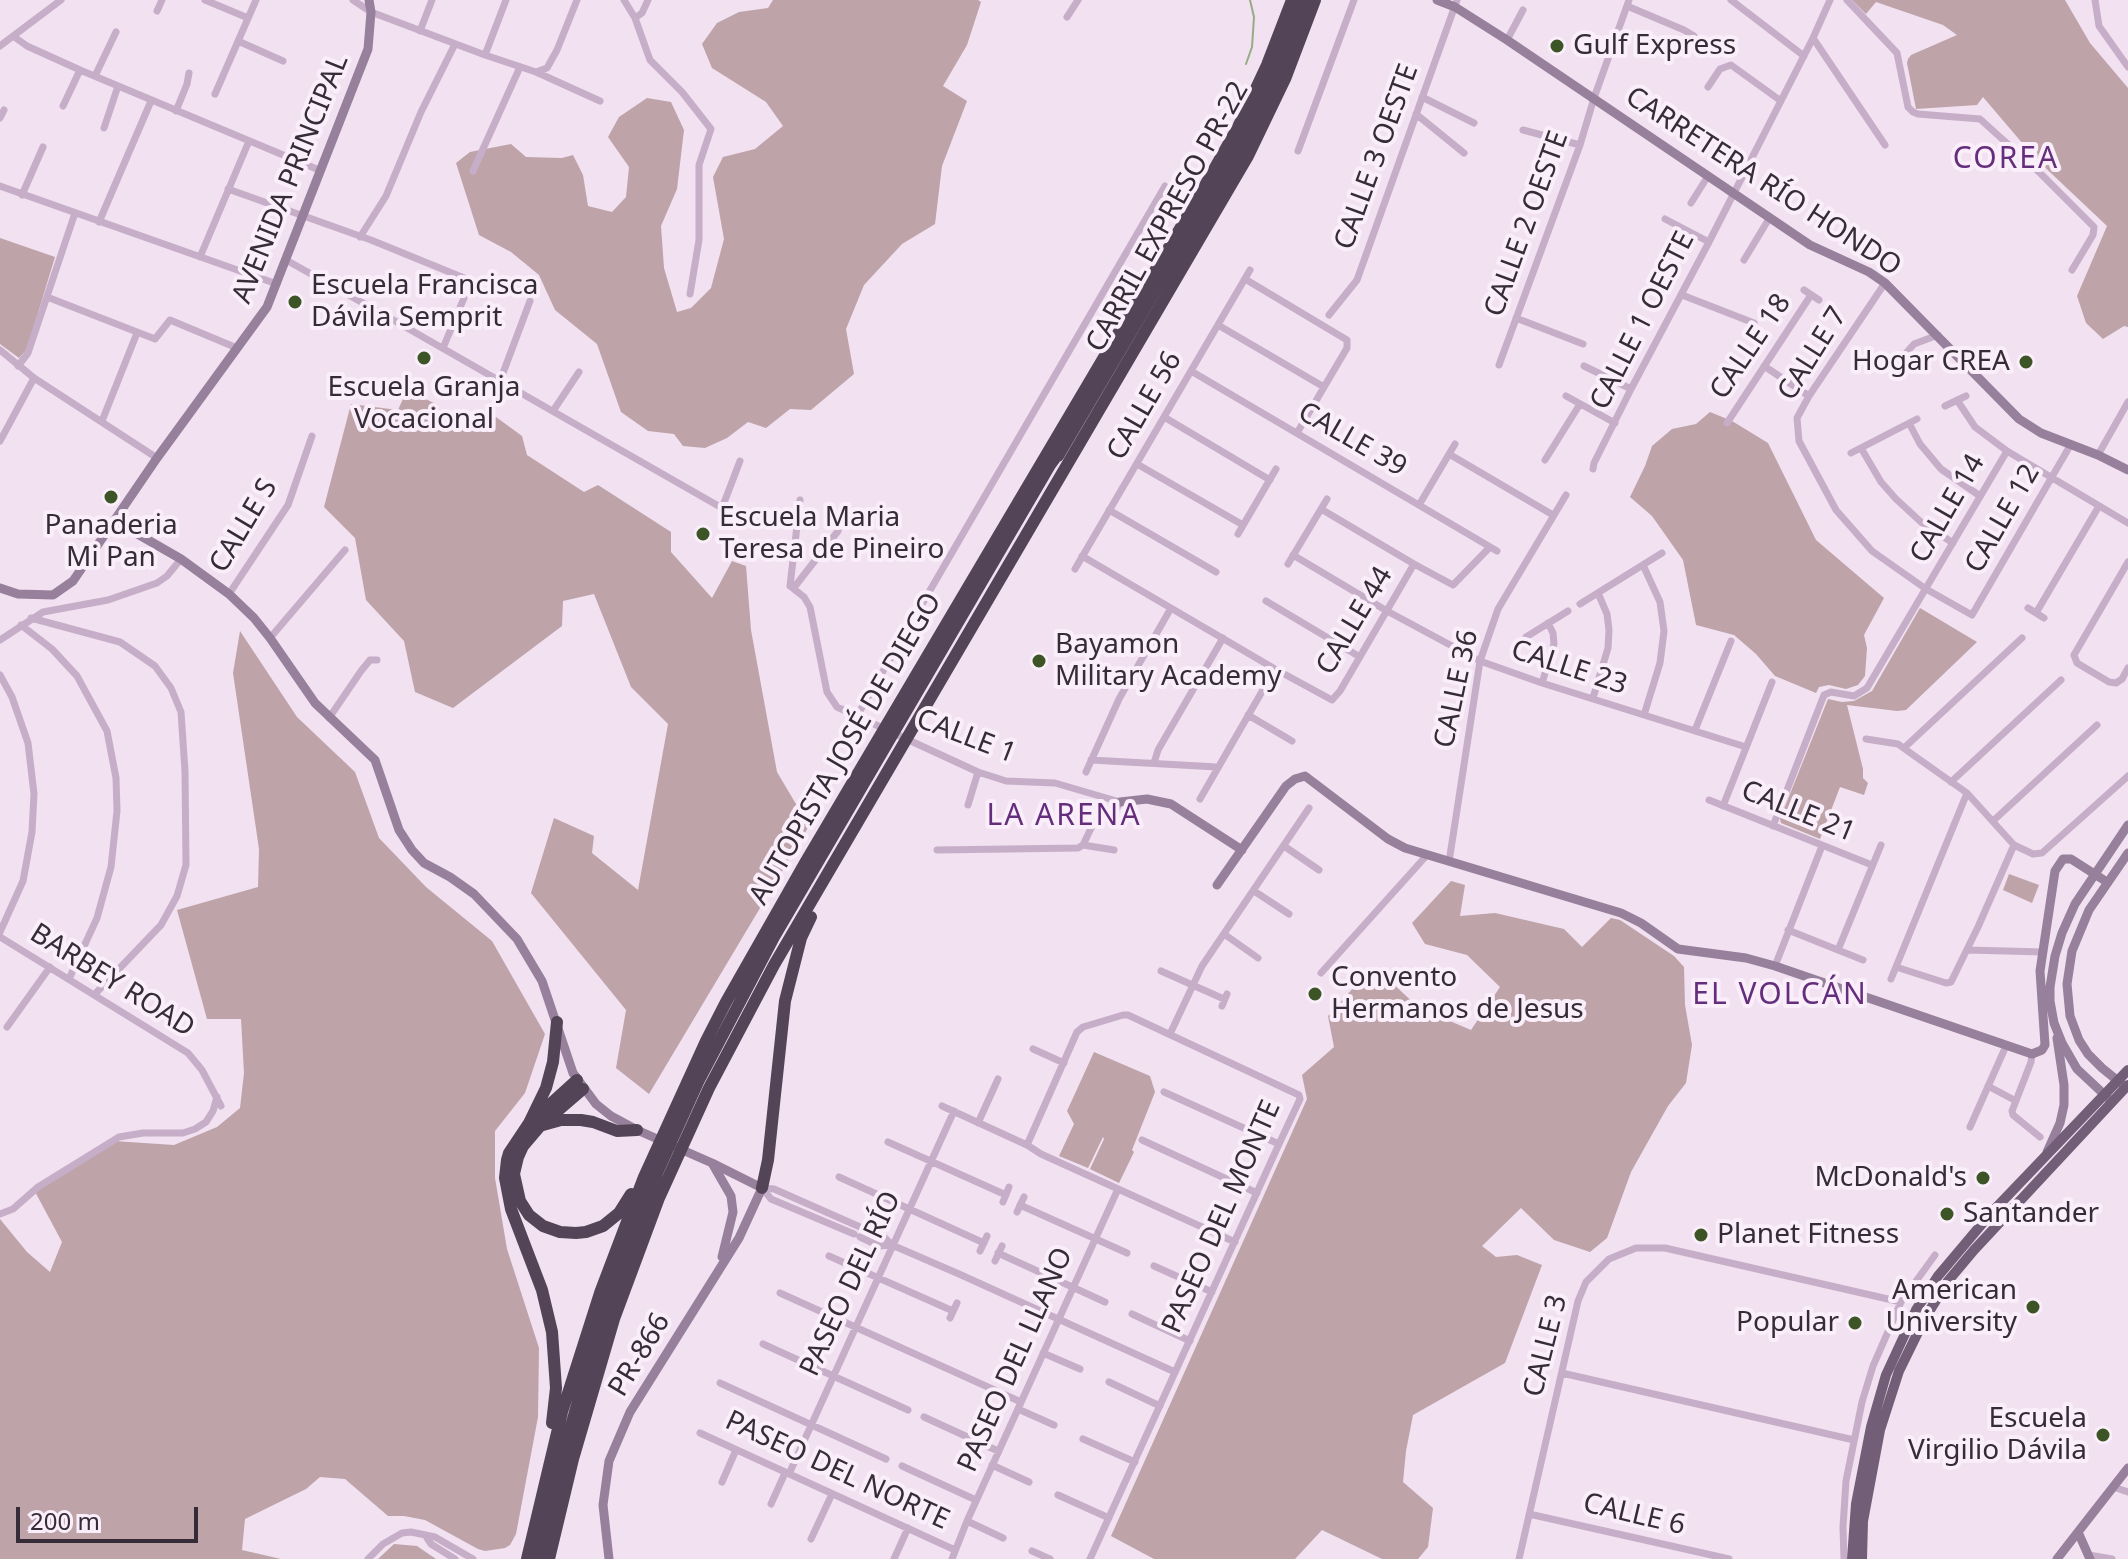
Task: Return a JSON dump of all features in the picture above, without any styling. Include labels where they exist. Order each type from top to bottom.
[{"type":"highway","name":"AUTOPISTA JOSÉ DE DIEGO","points":[[536,1558],[573,1459],[654,1174],[683,1117],[726,1002],[1194,205],[1238,127],[1267,65],[1292,0]]},
{"type":"highway","name":"AUTOPISTA JOSÉ DE DIEGO","points":[[536,1558],[551,1458],[562,1412],[600,1293],[654,1174],[683,1117],[749,1011],[1248,156],[1285,79],[1311,1]]},
{"type":"highway","name":"CARRIL EXPRESO PR-22","points":[[683,1117],[724,1030],[761,963],[953,644],[1061,450],[1242,143],[1311,1]]},
{"type":"highway","points":[[762,1188],[768,1160],[781,1023],[792,965],[805,927],[844,859],[855,826]]},
{"type":"highway","points":[[557,1022],[552,1069],[514,1174],[520,1201],[529,1215],[543,1226],[560,1232],[586,1232],[603,1226],[619,1213],[654,1174]]},
{"type":"highway","points":[[551,1458],[556,1388],[552,1332],[542,1290],[511,1209],[505,1178],[509,1153],[534,1125],[580,1084]]},
{"type":"highway","points":[[534,1125],[581,1120],[617,1131],[637,1130]]},
{"type":"main road","points":[[1852,1559],[1856,1504],[1871,1427],[1882,1386],[1907,1326],[1926,1293],[1954,1256],[2045,1156],[2125,1085],[2128,1070]]},
{"type":"main road","points":[[1862,1559],[1863,1521],[1880,1430],[1899,1371],[1925,1318],[1967,1258],[2108,1098]]},
{"type":"street","points":[[0,46],[61,0]]},
{"type":"street","points":[[157,11],[162,0]]},
{"type":"street","points":[[205,0],[248,18]]},
{"type":"street","points":[[215,94],[256,0]]},
{"type":"street","points":[[353,0],[371,12],[536,72],[600,101]]},
{"type":"street","name":"AVENIDA PRINCIPAL","points":[[0,588],[18,594],[53,595],[73,581],[157,458],[267,307],[368,49],[369,0]]},
{"type":"street","points":[[420,31],[432,0]]},
{"type":"street","points":[[485,55],[506,0]]},
{"type":"street","points":[[536,72],[547,68],[577,0]]},
{"type":"street","points":[[624,0],[635,18],[650,60],[682,92],[711,129],[699,165],[699,240],[690,294]]},
{"type":"street","points":[[635,18],[642,13],[648,0]]},
{"type":"street","points":[[1067,17],[1078,0]]},
{"type":"street","points":[[1298,151],[1354,0]]},
{"type":"street","name":"CARRETERA RÍO HONDO","points":[[1441,0],[1456,3],[1810,245],[1869,272],[1885,283],[2019,419],[2041,433],[2128,470]]},
{"type":"street","points":[[1731,0],[1804,56]]},
{"type":"street","name":"CALLE 1 OESTE","points":[[1593,469],[1830,0]]},
{"type":"street","points":[[1847,0],[1897,53],[1908,107],[1913,112],[1980,119],[2094,227],[2093,235],[2072,270]]},
{"type":"street","points":[[2095,0],[2099,26],[2128,67]]},
{"type":"street","name":"CALLE 3 OESTE","points":[[1329,315],[1357,280],[1456,3]]},
{"type":"street","points":[[1628,3],[1694,36],[1699,47]]},
{"type":"street","name":"CALLE 2 OESTE","points":[[1499,365],[1580,145],[1628,3]]},
{"type":"street","points":[[1507,40],[1523,10]]},
{"type":"street","points":[[95,76],[116,32]]},
{"type":"street","points":[[13,36],[27,46],[80,70],[319,170]]},
{"type":"street","points":[[1813,38],[1885,145]]},
{"type":"street","points":[[238,41],[283,61]]},
{"type":"street","points":[[360,237],[386,196],[421,112],[455,44]]},
{"type":"street","points":[[1708,87],[1720,69],[1731,65],[1781,101]]},
{"type":"street","points":[[473,171],[520,67]]},
{"type":"street","points":[[63,106],[80,70]]},
{"type":"street","points":[[176,111],[189,73]]},
{"type":"street","points":[[104,128],[118,86]]},
{"type":"street","points":[[1422,97],[1474,123]]},
{"type":"street","points":[[99,222],[151,101]]},
{"type":"street","points":[[1416,114],[1464,153]]},
{"type":"street","points":[[1523,130],[1580,145]]},
{"type":"street","points":[[200,257],[249,141]]},
{"type":"street","points":[[22,195],[43,147]]},
{"type":"street","points":[[1691,203],[1708,176]]},
{"type":"street","points":[[0,186],[277,284]]},
{"type":"street","points":[[857,716],[1165,186]]},
{"type":"street","points":[[228,189],[469,280]]},
{"type":"street","points":[[18,366],[28,353],[75,213]]},
{"type":"street","points":[[1744,260],[1770,217]]},
{"type":"street","points":[[1665,219],[1709,242]]},
{"type":"street","points":[[286,260],[722,508],[732,520]]},
{"type":"street","name":"CALLE 56","points":[[1075,569],[1250,270]]},
{"type":"street","points":[[1245,279],[1347,340],[1347,348],[1297,433]]},
{"type":"street","name":"CALLE 7","points":[[1885,283],[1797,418],[1799,441],[1836,510],[1872,551],[1926,589],[1972,615]]},
{"type":"street","name":"CALLE 18","points":[[1727,423],[1808,292],[1819,300]]},
{"type":"street","points":[[1682,295],[1754,323]]},
{"type":"street","points":[[47,297],[155,339],[170,320],[237,348]]},
{"type":"street","points":[[443,348],[464,298]]},
{"type":"street","points":[[500,381],[530,301]]},
{"type":"street","points":[[1516,318],[1583,344]]},
{"type":"street","points":[[1218,325],[1324,387]]},
{"type":"street","points":[[102,421],[137,333]]},
{"type":"street","points":[[1899,361],[1914,344],[1938,335]]},
{"type":"street","points":[[0,350],[34,378],[157,458]]},
{"type":"street","points":[[1584,366],[1631,389]]},
{"type":"street","points":[[1764,366],[1809,396]]},
{"type":"street","name":"CALLE 39","points":[[1191,371],[1493,549],[1453,585],[1414,564]]},
{"type":"street","points":[[553,411],[579,372]]},
{"type":"street","points":[[0,441],[4,424],[34,378]]},
{"type":"street","points":[[1566,396],[1615,423]]},
{"type":"street","points":[[1945,406],[1966,396]]},
{"type":"street","points":[[1957,400],[1975,427],[2007,451],[2128,523]]},
{"type":"street","points":[[2098,455],[2128,402]]},
{"type":"street","points":[[1545,460],[1580,404]]},
{"type":"street","points":[[1734,411],[1742,416]]},
{"type":"street","points":[[1164,417],[1270,480]]},
{"type":"street","points":[[1851,453],[1917,419]]},
{"type":"street","points":[[1909,423],[1920,444],[1941,469],[1980,496]]},
{"type":"street","name":"CALLE S","points":[[229,594],[288,505],[312,436]]},
{"type":"street","points":[[1419,505],[1455,444]]},
{"type":"street","name":"CALLE 12","points":[[1972,615],[2071,444]]},
{"type":"street","points":[[1861,448],[1881,482],[1896,499],[1921,522],[1953,543]]},
{"type":"street","name":"CALLE 14","points":[[1773,826],[1824,695],[1831,692],[1854,696],[1867,688],[2007,451]]},
{"type":"street","points":[[1449,454],[1553,515]]},
{"type":"street","points":[[722,508],[740,461]]},
{"type":"street","points":[[1137,464],[1243,525]]},
{"type":"street","points":[[1238,534],[1276,469]]},
{"type":"street","name":"CALLE 36","points":[[1449,862],[1480,661],[1498,609],[1566,495]]},
{"type":"street","points":[[1288,564],[1327,499]]},
{"type":"street","points":[[800,500],[790,586],[796,585],[838,531]]},
{"type":"street","points":[[2036,613],[2099,506]]},
{"type":"street","points":[[1321,509],[1414,564]]},
{"type":"street","points":[[1109,510],[1216,572]]},
{"type":"street","points":[[115,521],[181,559],[229,594],[270,638],[315,703],[375,760],[399,830],[412,850],[424,863],[474,894],[517,939],[542,981],[573,1073],[596,1104],[637,1130],[762,1188],[774,1189],[885,1238],[892,1245],[1175,1372]]},
{"type":"street","points":[[270,638],[345,550]]},
{"type":"street","points":[[1580,604],[1662,553]]},
{"type":"street","name":"CALLE 23","points":[[1293,555],[1480,661],[1746,747]]},
{"type":"street","points":[[1082,556],[1275,669],[1200,799]]},
{"type":"street","points":[[0,640],[43,612],[108,600],[157,583],[181,559]]},
{"type":"street","points":[[2128,562],[2074,655],[2077,663],[2109,682],[2116,683],[2122,679],[2128,668]]},
{"type":"street","name":"CALLE 44","points":[[1275,669],[1332,700],[1414,564]]},
{"type":"street","points":[[1643,565],[1660,602],[1664,631],[1660,663],[1644,715]]},
{"type":"street","name":"CALLE 1","points":[[790,586],[804,597],[810,607],[827,692],[837,707],[978,772],[1006,781],[1055,783],[1120,802]]},
{"type":"street","points":[[1593,698],[1608,648],[1609,630],[1607,614],[1598,593]]},
{"type":"street","points":[[1266,601],[1360,657]]},
{"type":"street","points":[[1086,772],[1119,699],[1171,608]]},
{"type":"street","points":[[2028,608],[2044,618]]},
{"type":"street","points":[[1526,637],[1568,611]]},
{"type":"street","points":[[31,618],[120,642],[155,666],[171,688],[181,712],[186,865],[177,896],[161,925],[95,994]]},
{"type":"street","points":[[1542,683],[1554,644],[1548,623]]},
{"type":"street","points":[[21,625],[52,649],[77,676],[107,731],[116,778],[117,811],[111,867],[97,918],[69,979]]},
{"type":"street","points":[[1154,763],[1158,750],[1223,638]]},
{"type":"street","points":[[1904,748],[2022,638]]},
{"type":"street","points":[[1695,730],[1731,641]]},
{"type":"street","points":[[1717,648],[1727,651]]},
{"type":"street","points":[[329,718],[370,660],[377,660]]},
{"type":"street","points":[[0,675],[12,697],[28,743],[34,794],[32,832],[23,881],[0,934]]},
{"type":"street","points":[[1951,782],[2061,680]]},
{"type":"street","points":[[1723,806],[1772,682]]},
{"type":"street","points":[[1248,715],[1281,740],[1292,741]]},
{"type":"street","points":[[1993,821],[2097,725]]},
{"type":"street","points":[[1866,739],[1898,744],[1904,748],[1967,793],[2014,845],[2033,854],[2042,853],[2128,776]]},
{"type":"street","points":[[1091,760],[1217,767]]},
{"type":"street","points":[[968,805],[978,772]]},
{"type":"street","points":[[1217,885],[1286,786],[1305,776],[1388,839],[1427,855],[1621,913],[1678,949],[1746,958],[1775,966],[2032,1054],[2042,1050],[2045,1045],[2040,971],[2055,871],[2063,859],[2071,859],[2107,882]]},
{"type":"street","points":[[1891,979],[1967,793]]},
{"type":"street","points":[[937,850],[1078,848],[1083,845],[1093,824],[1116,810],[1120,802],[1147,799],[1171,804],[1242,850]]},
{"type":"street","name":"CALLE 21","points":[[1709,800],[1872,865]]},
{"type":"street","points":[[1170,1034],[1202,966],[1309,808]]},
{"type":"street","points":[[2045,1156],[2060,1123],[2064,1105],[2061,1064],[2050,1001],[2055,956],[2075,904],[2128,825]]},
{"type":"street","points":[[1083,845],[1114,850]]},
{"type":"street","points":[[1838,950],[1881,845]]},
{"type":"street","points":[[1896,967],[1949,983],[1968,950],[2014,845]]},
{"type":"street","points":[[1284,846],[1319,870]]},
{"type":"street","points":[[1775,966],[1822,846]]},
{"type":"street","points":[[2125,1085],[2088,1054],[2079,1040],[2070,1016],[2067,984],[2072,951],[2089,910],[2128,853]]},
{"type":"street","points":[[1321,973],[1427,855]]},
{"type":"street","points":[[1254,891],[1289,914]]},
{"type":"street","points":[[1788,930],[1863,960]]},
{"type":"street","name":"BARBEY ROAD","points":[[0,934],[188,1053],[202,1070],[221,1106]]},
{"type":"street","points":[[1224,934],[1258,958]]},
{"type":"street","points":[[1968,950],[2043,952]]},
{"type":"street","points":[[7,1027],[50,967]]},
{"type":"street","points":[[1161,971],[1224,1000]]},
{"type":"street","name":"PASEO DEL MONTE","points":[[1027,1145],[1077,1032],[1083,1027],[1123,1015],[1299,1095],[1300,1099],[1090,1559]]},
{"type":"street","points":[[2054,1023],[2077,1069],[2108,1098]]},
{"type":"street","points":[[1970,1127],[2006,1046]]},
{"type":"street","points":[[1033,1049],[1064,1063]]},
{"type":"street","points":[[2032,1054],[2012,1111],[2040,1137]]},
{"type":"street","points":[[978,1123],[998,1079]]},
{"type":"street","points":[[1988,1086],[2016,1101]]},
{"type":"street","points":[[1164,1092],[1279,1144]]},
{"type":"street","points":[[0,1214],[13,1209],[38,1187],[119,1137],[143,1133],[183,1133],[195,1129],[206,1122],[217,1097]]},
{"type":"street","points":[[942,1106],[1235,1242]]},
{"type":"street","name":"PASEO DEL RÍO","points":[[771,1504],[811,1425],[954,1111]]},
{"type":"street","points":[[1142,1140],[1257,1193]]},
{"type":"street","points":[[893,1141],[1006,1195]]},
{"type":"street","points":[[712,1163],[731,1196],[733,1212],[716,1272]]},
{"type":"street","points":[[839,1177],[984,1243]]},
{"type":"street","points":[[762,1188],[771,1199],[879,1246],[892,1245]]},
{"type":"street","name":"PR-866","points":[[609,1559],[603,1505],[609,1461],[630,1412],[739,1238],[762,1188]]},
{"type":"street","name":"PASEO DEL LLANO","points":[[952,1559],[1118,1189]]},
{"type":"street","points":[[1021,1205],[1127,1253]]},
{"type":"street","name":"CALLE 3","points":[[1519,1559],[1578,1301],[1586,1282],[1609,1259],[1636,1248],[1665,1248],[1901,1302]]},
{"type":"street","points":[[998,1253],[1105,1302]]},
{"type":"street","points":[[1844,1559],[1846,1481],[1873,1366],[1901,1302],[1935,1255]]},
{"type":"street","points":[[829,1256],[953,1311]]},
{"type":"street","points":[[1154,1266],[1212,1292]]},
{"type":"street","points":[[780,1293],[1019,1405],[1054,1425]]},
{"type":"street","points":[[1132,1314],[1190,1341]]},
{"type":"street","points":[[763,1344],[908,1410]]},
{"type":"street","points":[[1043,1353],[1080,1369]]},
{"type":"street","points":[[1562,1373],[1854,1440]]},
{"type":"street","points":[[1109,1382],[1160,1406]]},
{"type":"street","points":[[720,1383],[886,1459]]},
{"type":"street","points":[[924,1417],[998,1451]]},
{"type":"street","name":"PASEO DEL NORTE","points":[[700,1433],[955,1550]]},
{"type":"street","points":[[1083,1439],[1135,1462]]},
{"type":"street","points":[[722,1482],[736,1450]]},
{"type":"street","points":[[992,1465],[1029,1482]]},
{"type":"street","points":[[902,1466],[976,1500]]},
{"type":"street","points":[[2057,1559],[2128,1468]]},
{"type":"street","points":[[2113,1487],[2128,1492]]},
{"type":"street","points":[[811,1539],[832,1494]]},
{"type":"street","points":[[1058,1495],[1109,1518]]},
{"type":"street","name":"CALLE 6","points":[[1529,1514],[1729,1559]]},
{"type":"street","points":[[967,1521],[1003,1538]]},
{"type":"street","points":[[894,1559],[908,1528]]},
{"type":"street","points":[[2078,1532],[2089,1557],[2112,1559]]},
{"type":"street","points":[[368,1559],[383,1544],[402,1533],[435,1537],[473,1559]]},
{"type":"street","points":[[425,1535],[431,1544],[455,1559]]},
{"type":"street","points":[[1032,1551],[1050,1559]]},
{"type":"shaded area","points":[[773,0],[978,0],[981,2],[967,45],[943,86],[967,101],[942,166],[935,224],[902,244],[864,285],[846,329],[854,374],[811,410],[790,409],[766,428],[748,422],[727,438],[705,448],[683,446],[674,434],[648,431],[621,412],[597,344],[555,310],[539,275],[511,252],[479,235],[456,163],[470,152],[511,144],[526,157],[562,158],[573,155],[583,175],[588,206],[612,212],[626,197],[629,167],[608,137],[619,117],[647,98],[671,102],[684,130],[677,189],[661,226],[664,268],[677,312],[691,308],[711,288],[724,239],[713,177],[723,157],[755,149],[783,126],[766,102],[712,68],[702,44],[717,23],[739,12],[768,8]]},
{"type":"shaded area","points":[[1852,0],[2065,0],[2090,43],[2128,88],[2128,327],[2124,326],[2103,339],[2086,323],[2077,296],[2107,226],[2035,158],[1983,97],[1977,105],[1916,109],[1908,59],[1957,35],[1943,25],[1876,2],[1866,14]]},
{"type":"shaded area","points":[[0,238],[55,257],[27,349],[19,358],[0,344]]},
{"type":"shaded area","points":[[407,390],[438,405],[432,423],[496,417],[522,436],[527,455],[584,492],[598,485],[671,532],[671,552],[712,598],[732,561],[746,566],[751,630],[777,772],[809,826],[649,1094],[616,1068],[626,1010],[531,893],[554,818],[594,836],[592,853],[638,890],[668,724],[631,687],[594,594],[563,601],[562,626],[453,708],[415,692],[404,641],[366,600],[355,538],[324,507],[351,404],[398,410]]},
{"type":"shaded area","points":[[1710,412],[1732,421],[1768,443],[1816,540],[1884,598],[1864,635],[1867,648],[1865,676],[1858,685],[1846,689],[1829,685],[1819,687],[1816,693],[1775,676],[1734,635],[1696,625],[1683,560],[1652,516],[1630,497],[1652,446],[1672,429],[1696,424]]},
{"type":"shaded area","points":[[1920,608],[1977,642],[1906,710],[1847,705],[1863,778],[1868,783],[1864,795],[1840,787],[1820,839],[1781,823],[1828,699],[1854,701],[1872,691]]},
{"type":"shaded area","points":[[240,631],[297,717],[355,772],[379,838],[426,887],[492,941],[545,1034],[525,1093],[495,1131],[495,1178],[507,1249],[539,1348],[538,1417],[516,1534],[505,1548],[478,1549],[425,1520],[388,1516],[345,1479],[320,1477],[306,1489],[245,1519],[242,1550],[281,1559],[0,1559],[0,1219],[27,1252],[50,1272],[62,1242],[33,1188],[114,1141],[174,1145],[217,1127],[240,1108],[244,1073],[241,1019],[207,1019],[177,910],[258,887],[259,849],[233,673]]},
{"type":"shaded area","points":[[2009,874],[2039,885],[2032,903],[2003,890]]},
{"type":"shaded area","points":[[1451,881],[1465,885],[1460,916],[1495,913],[1564,929],[1582,947],[1611,918],[1620,920],[1674,956],[1684,967],[1685,1005],[1692,1045],[1686,1083],[1668,1106],[1631,1172],[1607,1238],[1590,1252],[1554,1240],[1521,1208],[1482,1246],[1496,1257],[1517,1255],[1542,1265],[1505,1363],[1413,1415],[1403,1482],[1433,1508],[1428,1547],[1418,1559],[1382,1559],[1322,1530],[1295,1559],[1154,1559],[1111,1536],[1307,1099],[1302,1075],[1334,1047],[1328,1016],[1354,987],[1388,979],[1419,1008],[1471,1030],[1500,987],[1467,955],[1425,944],[1412,923]]},
{"type":"shaded area","points":[[1094,1052],[1150,1076],[1155,1092],[1132,1150],[1134,1152],[1119,1183],[1090,1169],[1103,1137],[1088,1168],[1059,1156],[1074,1124],[1067,1111]]},
{"type":"shaded area","points":[[394,1544],[417,1546],[436,1559],[378,1559]]},
{"type":"waterway","points":[[1246,64],[1252,47],[1254,17],[1250,0]]},
{"type":"place","name":"Gulf Express","points":[[1557,46]]},
{"type":"place","name":"Escuela Francisca Dávila Semprit","points":[[295,302]]},
{"type":"place","name":"Escuela Granja Vocacional","points":[[424,358]]},
{"type":"place","name":"Hogar CREA","points":[[2026,362]]},
{"type":"place","name":"Panaderia Mi Pan","points":[[111,497]]},
{"type":"place","name":"Escuela Maria Teresa de Pineiro","points":[[703,534]]},
{"type":"place","name":"Bayamon Military Academy","points":[[1039,661]]},
{"type":"place","name":"Convento Hermanos de Jesus","points":[[1315,994]]},
{"type":"place","name":"McDonald's","points":[[1983,1178]]},
{"type":"place","name":"Santander","points":[[1947,1214]]},
{"type":"place","name":"Planet Fitness","points":[[1701,1235]]},
{"type":"place","name":"American University","points":[[2033,1307]]},
{"type":"place","name":"Popular","points":[[1855,1323]]},
{"type":"place","name":"Escuela Virgilio Dávila","points":[[2103,1435]]},
{"type":"district","name":"COREA","points":[[2006,159]]},
{"type":"district","name":"LA ARENA","points":[[1064,816]]},
{"type":"district","name":"EL VOLCÁN","points":[[1780,995]]}]
